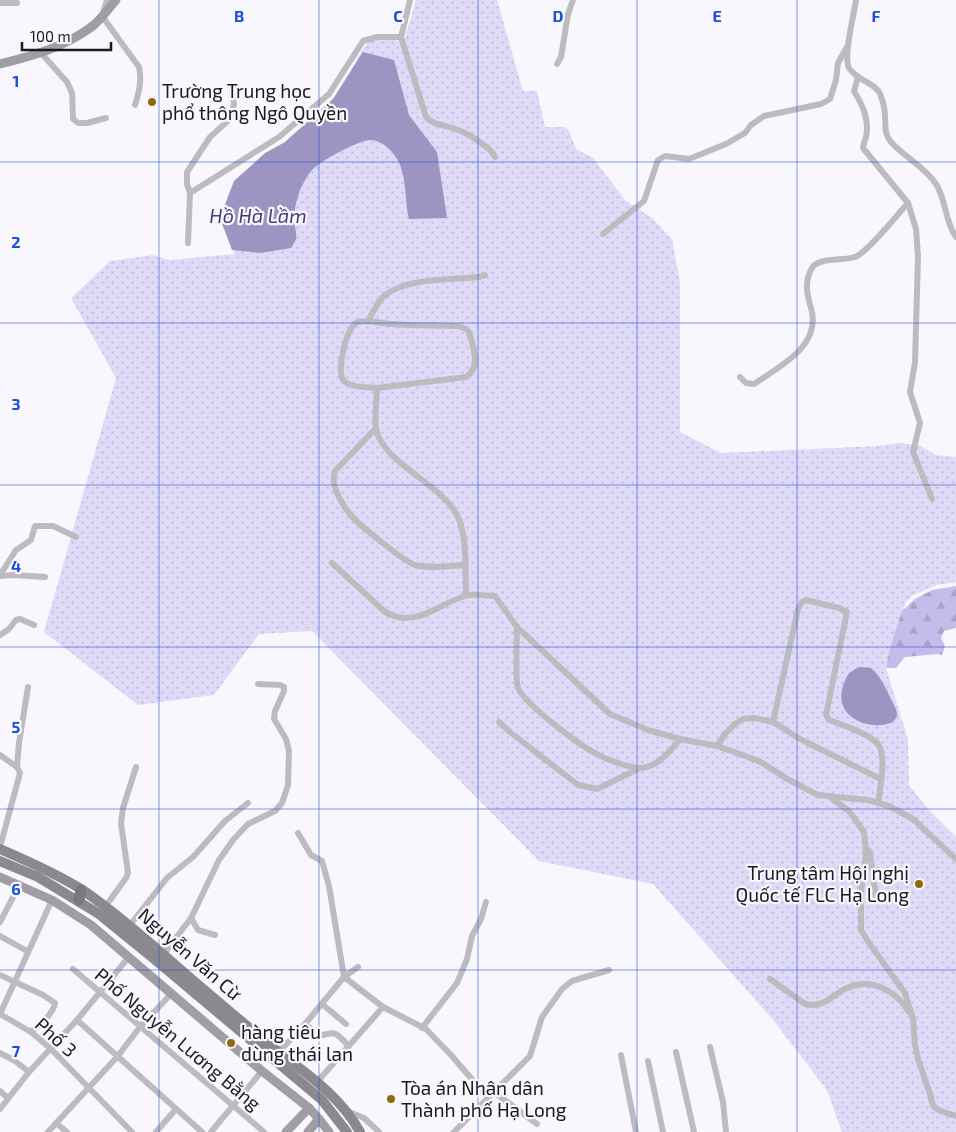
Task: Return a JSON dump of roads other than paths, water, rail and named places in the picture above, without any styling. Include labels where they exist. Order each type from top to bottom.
[{"type":"main road","name":"Nguyễn Văn Cừ","points":[[0,848],[38,865],[80,895],[98,914],[275,1056],[317,1082],[345,1110],[360,1132]]},
{"type":"main road","name":"Nguyễn Văn Cừ","points":[[0,861],[105,907],[130,925],[322,1100],[347,1132]]},
{"type":"street","points":[[102,16],[107,0]]},
{"type":"street","points":[[0,64],[42,54],[55,48],[90,28],[116,0]]},
{"type":"street","points":[[410,0],[401,37],[426,117],[435,124],[450,127],[466,134],[492,152],[495,158]]},
{"type":"street","points":[[557,64],[561,57],[568,14],[573,0]]},
{"type":"street","points":[[856,0],[848,45],[848,67],[880,93],[885,116],[886,136],[920,166],[936,184],[952,232],[956,237]]},
{"type":"street","points":[[0,3],[17,3]]},
{"type":"street","points":[[102,16],[139,67],[141,76],[140,88],[135,106]]},
{"type":"street","points":[[190,193],[279,137],[329,94],[363,41],[377,37],[401,37]]},
{"type":"street","points":[[603,234],[644,201],[658,160],[665,156],[689,159],[726,144],[745,133],[751,125],[764,116],[821,104],[830,98],[836,80],[838,63],[848,45]]},
{"type":"street","points":[[42,54],[67,82],[72,93],[74,119],[78,123],[87,123],[106,118]]},
{"type":"street","points":[[858,77],[854,91],[865,113],[866,134],[862,148],[908,203],[916,229],[918,256],[915,362],[910,392],[920,423],[913,452],[932,499]]},
{"type":"street","points":[[188,243],[190,193],[186,172],[210,137],[230,119],[234,105],[232,89]]},
{"type":"street","points":[[740,377],[746,383],[754,384],[798,353],[813,327],[807,282],[813,266],[818,262],[847,259],[860,254],[908,203]]},
{"type":"street","points":[[368,321],[382,299],[398,288],[416,283],[486,275]]},
{"type":"street","points":[[368,321],[391,324],[462,327],[469,332],[476,362],[475,368],[466,377],[377,388],[349,384],[343,380],[340,364],[351,327],[358,322],[368,321]]},
{"type":"street","points":[[377,388],[376,428],[386,447],[441,495],[458,516],[462,529],[466,595]]},
{"type":"street","points":[[376,428],[335,471],[332,478],[334,486],[350,514],[404,560],[415,565],[427,567],[465,565]]},
{"type":"street","points":[[0,576],[16,550],[31,540],[33,529],[36,526],[53,526],[76,537]]},
{"type":"street","points":[[332,563],[385,612],[395,617],[415,618],[466,595],[495,596],[517,626],[610,714],[648,730],[680,739],[717,746],[759,761],[818,795],[868,800],[890,806],[913,819],[956,859]]},
{"type":"street","points":[[0,576],[45,577]]},
{"type":"street","points":[[773,722],[798,609],[802,602],[806,600],[839,608],[847,612],[826,715],[829,720],[863,734],[878,744],[882,753],[878,803]]},
{"type":"street","points":[[0,635],[10,629],[14,621],[18,619],[34,625]]},
{"type":"street","points":[[517,626],[518,687],[527,699],[562,731],[597,754],[619,763],[640,768]]},
{"type":"street","points":[[164,955],[191,918],[219,860],[233,840],[248,824],[279,807],[286,791],[289,778],[288,744],[274,719],[284,689],[280,685],[258,684]]},
{"type":"street","points":[[17,767],[28,687]]},
{"type":"street","points":[[717,746],[724,734],[743,719],[754,718],[773,722],[800,739],[881,779]]},
{"type":"street","points":[[499,722],[578,785],[597,789],[640,768],[654,765],[680,739]]},
{"type":"street","points":[[0,755],[17,767],[20,773],[0,848]]},
{"type":"street","points":[[105,907],[128,873],[121,823],[123,808],[136,767]]},
{"type":"street","points":[[829,796],[850,812],[864,832],[866,854],[861,892],[861,930],[906,993],[913,1019],[915,1045],[931,1097],[931,1104],[936,1110],[956,1116]]},
{"type":"street","points":[[130,925],[167,878],[193,857],[225,821],[248,803]]},
{"type":"street","points":[[298,833],[311,855],[322,861],[329,886],[344,977],[383,1007],[426,1030],[451,1055],[488,1098]]},
{"type":"street","points":[[865,846],[870,852],[876,900]]},
{"type":"street","points":[[0,877],[20,884],[52,900],[91,925],[262,1071],[309,1108],[329,1132]]},
{"type":"street","points":[[0,922],[20,884]]},
{"type":"street","points":[[0,1014],[27,951],[52,900]]},
{"type":"street","points":[[422,1028],[457,983],[467,959],[472,936],[486,902]]},
{"type":"street","points":[[191,918],[198,930],[215,935]]},
{"type":"street","points":[[0,936],[27,951]]},
{"type":"street","points":[[0,1109],[29,1072],[77,1020],[128,958]]},
{"type":"street","points":[[275,1056],[305,1024],[344,977],[358,968]]},
{"type":"street","name":"Phố Nguyễn Lương Bằng","points":[[73,969],[264,1132]]},
{"type":"street","points":[[454,1132],[530,1056],[542,1017],[562,989],[572,981],[609,970]]},
{"type":"street","points":[[0,975],[48,998],[56,1005],[43,1022],[31,1032]]},
{"type":"street","points":[[770,979],[805,1004],[812,1006],[823,1003],[846,988],[856,985],[879,986],[898,997],[913,1019]]},
{"type":"street","points":[[48,1132],[117,1057],[141,1026],[171,994]]},
{"type":"street","points":[[322,1004],[346,1024]]},
{"type":"street","points":[[317,1082],[383,1007]]},
{"type":"street","name":"Phố 3","points":[[0,1014],[31,1032],[51,1049],[132,1132]]},
{"type":"street","points":[[77,1020],[202,1132]]},
{"type":"street","points":[[305,1024],[320,1036],[329,1032],[336,1033],[349,1046]]},
{"type":"street","points":[[710,1047],[723,1102],[726,1132]]},
{"type":"street","points":[[676,1052],[694,1132]]},
{"type":"street","points":[[0,1053],[15,1061],[29,1072]]},
{"type":"street","points":[[622,1056],[636,1132]]},
{"type":"street","points":[[648,1061],[663,1132]]},
{"type":"street","points":[[210,1132],[262,1071]]},
{"type":"street","points":[[0,1091],[8,1098]]},
{"type":"street","points":[[494,1092],[537,1124]]},
{"type":"street","points":[[286,1132],[309,1108]]},
{"type":"street","points":[[156,1132],[176,1109]]},
{"type":"street","points":[[345,1110],[364,1118],[379,1132]]},
{"type":"street","points":[[308,1132],[320,1119]]},
{"type":"street","points":[[56,1123],[67,1132]]},
{"type":"water","name":"Hồ Hà Lầm","points":[[363,52],[394,60],[409,115],[437,152],[447,218],[409,219],[404,179],[399,163],[388,147],[377,141],[370,140],[357,143],[340,152],[316,166],[310,172],[300,190],[297,201],[294,220],[296,237],[291,248],[260,253],[232,250],[221,221],[222,212],[234,181],[265,153],[285,142],[333,99]]},
{"type":"water","points":[[859,667],[871,668],[882,681],[896,710],[897,715],[893,721],[884,725],[860,722],[850,715],[843,705],[842,691],[849,673]]},
{"type":"place","name":"Trường Trung học phổ thông Ngô Quyền","points":[[152,102]]},
{"type":"place","name":"Trung tâm Hội nghị Quốc tế FLC Hạ Long","points":[[919,884]]},
{"type":"place","name":"hàng tiêu dùng thái lan","points":[[231,1043]]},
{"type":"place","name":"Tòa án Nhân dân Thành phố Hạ Long","points":[[391,1099]]}]
